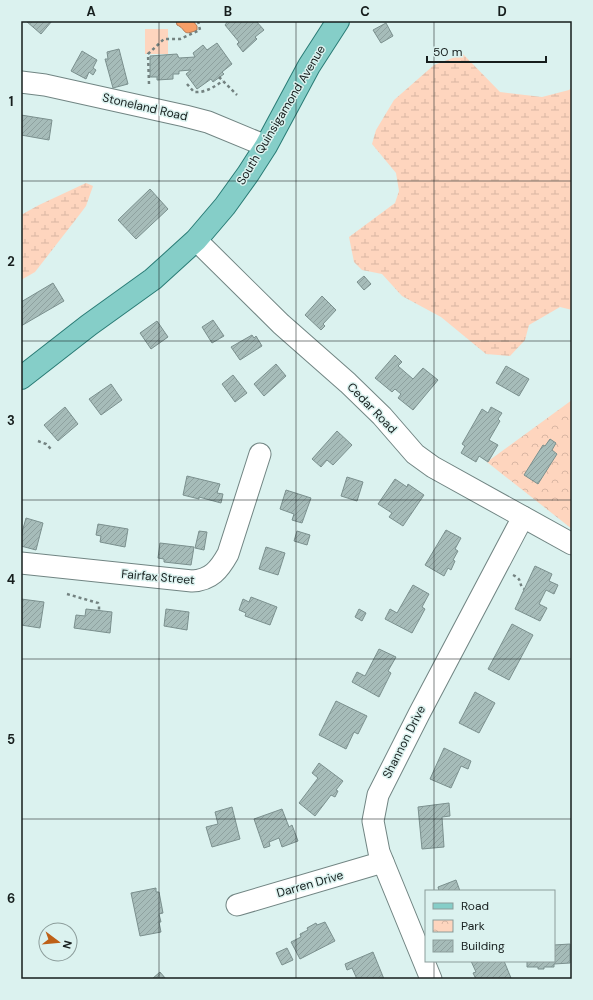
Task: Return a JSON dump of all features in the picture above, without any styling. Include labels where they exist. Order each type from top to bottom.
[{"type":"main road","name":"South Quinsigamond Avenue","points":[[21,378],[92,322],[150,281],[196,240],[225,206],[248,174],[266,146],[309,66],[338,21]]},
{"type":"street","name":"Stoneland Road","points":[[21,82],[45,85],[185,116],[220,126],[266,146]]},
{"type":"street","name":"Cedar Road","points":[[196,240],[280,324],[348,383],[382,416],[415,454],[433,467],[572,544]]},
{"type":"street","name":"Fairfax Street","points":[[21,563],[192,581],[207,578],[220,568],[228,554],[260,454]]},
{"type":"street","name":"Shannon Drive","points":[[431,979],[379,852],[373,821],[378,795],[418,714],[523,517]]},
{"type":"street","name":"Darren Drive","points":[[237,905],[383,862]]},
{"type":"path","points":[[149,84],[148,54],[164,39],[180,39],[200,30],[198,21]]},
{"type":"path","points":[[219,77],[237,95]]},
{"type":"path","points":[[187,84],[194,92],[200,92],[213,88],[223,81]]},
{"type":"path","points":[[38,441],[46,444],[52,450]]},
{"type":"path","points":[[513,575],[521,581],[522,588],[524,589]]},
{"type":"path","points":[[67,594],[98,603],[99,611]]},
{"type":"green space","points":[[145,29],[168,29],[168,54],[145,54]]},
{"type":"green space","points":[[463,54],[500,92],[542,97],[569,90],[572,87],[572,310],[560,307],[529,325],[525,340],[510,356],[486,354],[441,317],[402,296],[382,274],[362,270],[354,262],[349,237],[395,203],[399,191],[396,173],[372,144],[376,130],[394,100],[434,65]]},
{"type":"green space","points":[[86,183],[93,186],[86,206],[35,272],[21,280],[21,215]]},
{"type":"green space","points":[[572,400],[572,529],[487,462]]},
{"type":"shaded area","points":[[176,21],[193,21],[197,26],[197,30],[186,33],[177,25]]},
{"type":"building","points":[[26,21],[52,21],[41,34]]},
{"type":"building","points":[[228,21],[256,21],[264,30],[255,37],[257,39],[243,52],[237,44],[239,42],[225,25]]},
{"type":"building","points":[[386,23],[393,36],[381,43],[373,30]]},
{"type":"building","points":[[217,43],[232,64],[222,72],[224,74],[213,82],[211,79],[197,89],[186,74],[191,70],[179,71],[179,74],[173,74],[173,79],[157,80],[157,77],[150,77],[150,56],[177,54],[179,58],[195,57],[193,53],[203,45],[207,50]]},
{"type":"building","points":[[119,49],[128,84],[113,88],[105,59],[108,59],[107,52]]},
{"type":"building","points":[[82,51],[97,60],[93,68],[96,70],[93,75],[89,72],[86,79],[71,71]]},
{"type":"building","points":[[21,115],[52,120],[49,140],[21,135]]},
{"type":"building","points":[[150,189],[168,209],[136,239],[118,220]]},
{"type":"building","points":[[364,276],[371,284],[364,290],[357,282]]},
{"type":"building","points":[[53,283],[64,301],[21,326],[21,302]]},
{"type":"building","points":[[322,296],[336,310],[323,324],[325,326],[321,330],[305,315]]},
{"type":"building","points":[[213,320],[224,336],[212,343],[202,327]]},
{"type":"building","points":[[157,321],[168,337],[151,349],[140,333]]},
{"type":"building","points":[[252,335],[254,338],[256,336],[262,346],[240,360],[231,347]]},
{"type":"building","points":[[395,355],[402,362],[398,366],[413,379],[423,368],[438,380],[413,410],[398,398],[401,394],[395,389],[392,392],[375,378]]},
{"type":"building","points":[[276,364],[286,376],[264,396],[254,384]]},
{"type":"building","points":[[506,366],[529,379],[519,396],[496,383]]},
{"type":"building","points":[[233,375],[247,393],[235,402],[222,384]]},
{"type":"building","points":[[111,384],[122,400],[101,415],[89,399]]},
{"type":"building","points":[[65,407],[78,424],[58,441],[44,425]]},
{"type":"building","points":[[491,407],[502,413],[498,419],[500,421],[489,440],[498,445],[488,462],[479,456],[476,462],[461,453],[465,446],[462,444],[482,409],[488,413]]},
{"type":"building","points":[[337,431],[352,445],[333,465],[327,460],[321,467],[312,459]]},
{"type":"building","points":[[550,439],[556,443],[552,450],[557,454],[538,484],[524,475],[543,445],[545,446]]},
{"type":"building","points":[[187,476],[220,484],[217,493],[223,494],[221,503],[199,497],[199,499],[183,495]]},
{"type":"building","points":[[347,477],[363,482],[357,501],[341,496]]},
{"type":"building","points":[[395,479],[407,487],[408,484],[424,495],[403,526],[389,517],[392,513],[378,504]]},
{"type":"building","points":[[286,490],[311,498],[302,523],[292,520],[294,514],[280,509]]},
{"type":"building","points":[[26,518],[43,523],[36,550],[21,546],[21,536]]},
{"type":"building","points":[[98,524],[128,529],[125,547],[100,542],[101,536],[96,535]]},
{"type":"building","points":[[446,530],[461,538],[455,549],[458,551],[453,560],[455,561],[451,570],[448,568],[444,576],[425,565]]},
{"type":"building","points":[[199,531],[207,532],[204,550],[195,548]]},
{"type":"building","points":[[297,531],[310,535],[307,545],[294,541]]},
{"type":"building","points":[[160,543],[194,547],[191,565],[164,562],[164,559],[158,558]]},
{"type":"building","points":[[266,547],[285,553],[278,575],[259,569]]},
{"type":"building","points":[[535,566],[552,574],[549,581],[558,585],[554,594],[546,590],[539,604],[547,608],[540,621],[515,609]]},
{"type":"building","points":[[413,585],[429,594],[422,607],[425,609],[412,633],[385,619],[390,609],[397,613]]},
{"type":"building","points":[[251,597],[277,607],[270,625],[245,616],[246,613],[239,610],[243,599],[249,602]]},
{"type":"building","points":[[21,599],[44,602],[40,628],[21,625]]},
{"type":"building","points":[[86,609],[112,612],[110,633],[74,628],[76,615],[85,616]]},
{"type":"building","points":[[166,609],[189,612],[187,630],[164,626]]},
{"type":"building","points":[[359,609],[366,613],[362,621],[355,617]]},
{"type":"building","points":[[512,624],[533,635],[509,680],[488,669]]},
{"type":"building","points":[[379,649],[396,657],[388,671],[391,673],[379,697],[352,682],[357,672],[365,676]]},
{"type":"building","points":[[475,692],[495,703],[479,733],[459,723]]},
{"type":"building","points":[[336,701],[367,716],[358,734],[354,732],[346,749],[319,735]]},
{"type":"building","points":[[444,748],[471,761],[468,769],[461,766],[451,788],[430,779]]},
{"type":"building","points":[[319,763],[343,781],[336,790],[338,791],[335,797],[331,795],[315,816],[299,803],[318,778],[312,773]]},
{"type":"building","points":[[449,803],[450,816],[442,817],[444,847],[422,849],[418,807]]},
{"type":"building","points":[[232,807],[240,839],[212,847],[206,827],[218,824],[215,812]]},
{"type":"building","points":[[282,809],[289,827],[292,825],[298,841],[282,847],[279,838],[269,842],[270,846],[264,848],[254,819]]},
{"type":"building","points":[[456,880],[460,890],[439,890],[438,887]]},
{"type":"building","points":[[156,888],[156,892],[159,892],[163,913],[159,914],[161,932],[140,936],[131,893]]},
{"type":"building","points":[[325,922],[335,941],[300,959],[291,942],[301,937],[300,934],[308,930],[307,928],[316,923],[317,925]]},
{"type":"building","points":[[570,944],[570,963],[554,964],[554,967],[544,967],[544,969],[538,969],[538,967],[527,967],[527,962],[555,962],[555,945]]},
{"type":"building","points":[[287,948],[293,960],[282,965],[276,953]]},
{"type":"building","points":[[373,952],[384,979],[357,979],[352,968],[347,970],[345,964]]},
{"type":"building","points":[[471,962],[504,962],[511,978],[476,979],[473,973],[476,972]]},
{"type":"building","points":[[160,972],[166,979],[152,979]]}]
